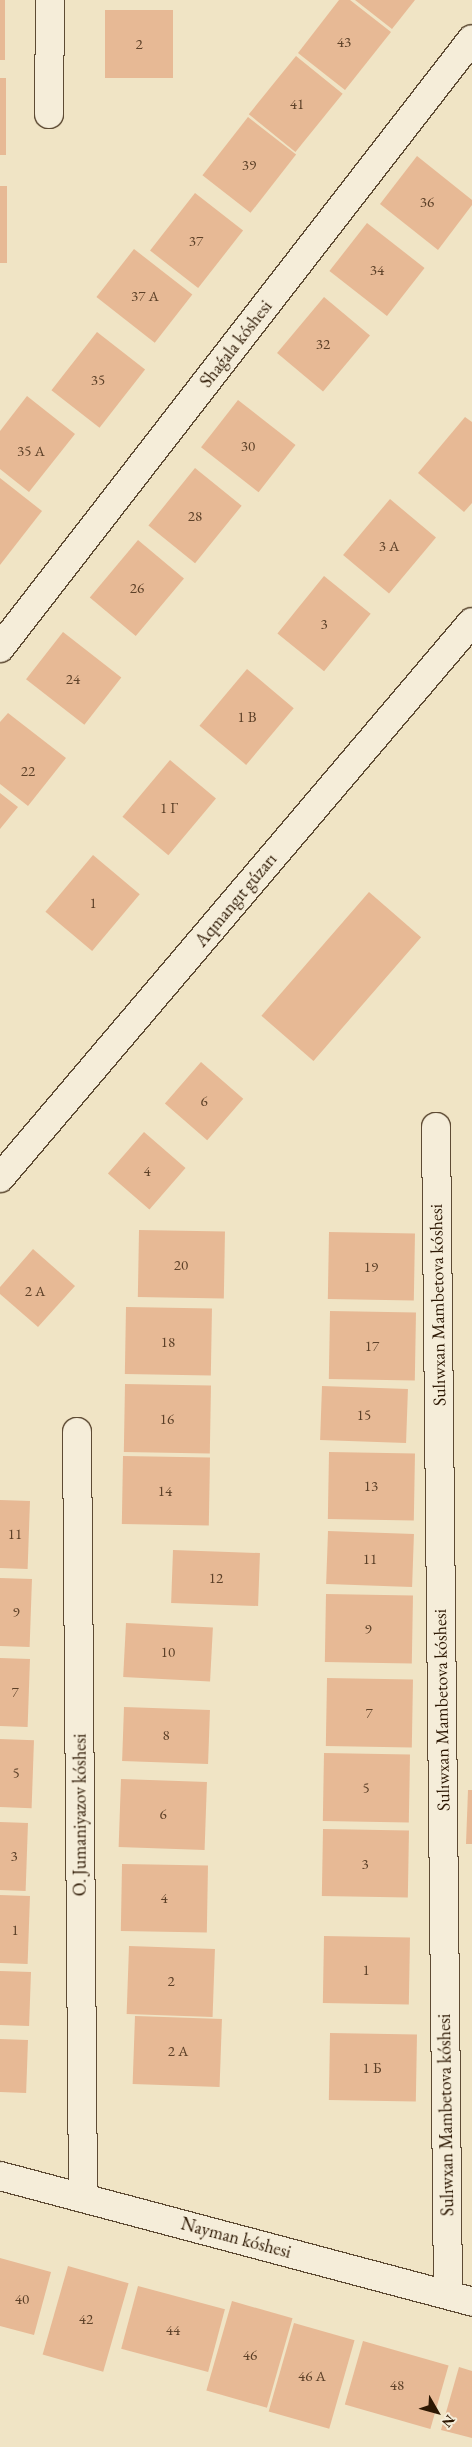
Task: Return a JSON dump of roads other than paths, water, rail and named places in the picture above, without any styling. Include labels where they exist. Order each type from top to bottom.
[{"type":"street","points":[[49,114],[50,0]]},
{"type":"street","name":"Shaǵala kóshesi","points":[[0,648],[472,39]]},
{"type":"street","name":"Aqmangıt gúzarı","points":[[0,1178],[472,622]]},
{"type":"street","name":"Sulıwxan Mambetova kóshesi","points":[[436,1127],[460,2298]]},
{"type":"street","name":"O. Jumaniyazov kóshesi","points":[[77,1432],[83,2198]]},
{"type":"street","name":"Nayman kóshesi","points":[[0,2176],[460,2298]]}]
